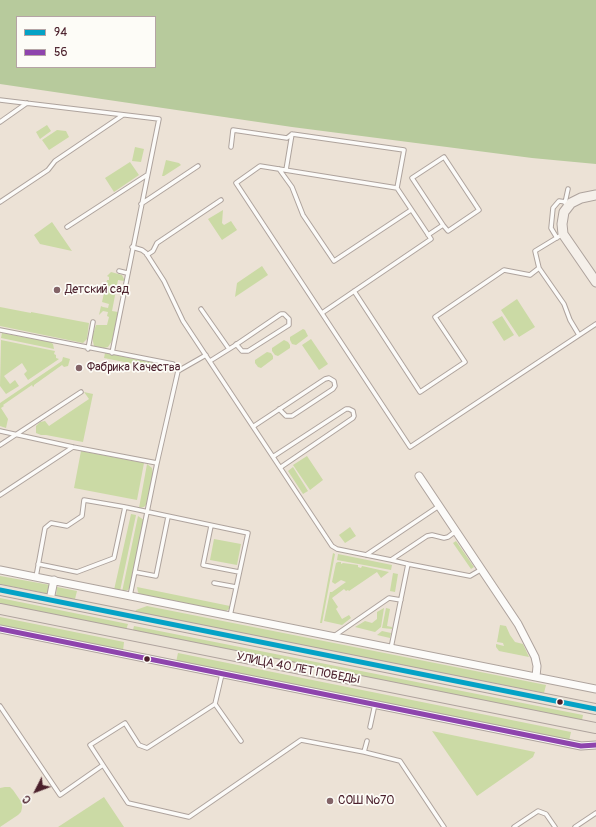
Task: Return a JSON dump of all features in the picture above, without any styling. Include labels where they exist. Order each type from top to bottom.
[{"type":"main road","name":"УЛИЦА 40 ЛЕТ ПОБЕДЫ","points":[[0,590],[596,710]]},
{"type":"main road","name":"УЛИЦА 40 ЛЕТ ПОБЕДЫ","points":[[0,609],[596,728]]},
{"type":"street","points":[[596,195],[581,198],[571,204],[564,212],[560,236],[596,282]]},
{"type":"street","points":[[420,476],[526,638],[535,657],[537,666],[536,677]]},
{"type":"street","points":[[0,570],[596,689]]},
{"type":"street","points":[[50,600],[54,580]]},
{"type":"street","points":[[0,629],[581,746],[596,745]]},
{"type":"lane","points":[[0,100],[159,119],[132,247],[112,353]]},
{"type":"lane","points":[[0,122],[28,103]]},
{"type":"lane","points":[[0,202],[48,170],[55,161],[123,115]]},
{"type":"lane","points":[[231,147],[233,130],[287,138],[292,134],[404,150],[397,188],[431,239],[322,313]]},
{"type":"lane","points":[[286,170],[292,134]]},
{"type":"lane","points":[[444,157],[479,210],[448,231],[444,225],[412,178],[444,157]]},
{"type":"lane","points":[[141,204],[198,166]]},
{"type":"lane","points":[[397,188],[260,166],[236,183],[410,446],[596,324]]},
{"type":"lane","points":[[279,169],[292,187],[303,215],[334,262],[411,210]]},
{"type":"lane","points":[[68,227],[147,175]]},
{"type":"lane","points":[[564,212],[568,188]]},
{"type":"lane","points":[[147,255],[153,251],[157,243],[221,200]]},
{"type":"lane","points":[[566,202],[559,201],[553,208],[551,228],[560,236],[535,251],[539,268],[564,304],[570,320],[579,335]]},
{"type":"lane","points":[[428,235],[444,225]]},
{"type":"lane","points":[[132,247],[142,250],[147,255],[164,280],[183,321],[274,456],[332,546],[337,549],[470,576],[482,569]]},
{"type":"lane","points":[[354,292],[420,392],[465,362],[435,317],[504,270],[530,275],[539,268]]},
{"type":"lane","points":[[118,272],[127,273]]},
{"type":"lane","points":[[201,309],[229,349]]},
{"type":"lane","points":[[210,362],[236,344],[281,314],[284,314],[289,319],[289,325],[248,351],[242,351],[236,344]]},
{"type":"lane","points":[[88,348],[93,322]]},
{"type":"lane","points":[[0,330],[173,364],[178,371]]},
{"type":"lane","points":[[130,596],[157,463],[178,371],[206,355]]},
{"type":"lane","points":[[254,426],[279,409],[325,379],[329,378],[334,381],[335,386],[333,389],[292,416],[286,416],[279,409]]},
{"type":"lane","points":[[0,445],[81,392]]},
{"type":"lane","points":[[274,456],[346,409],[349,408],[353,411],[353,418],[281,467]]},
{"type":"lane","points":[[0,431],[157,463]]},
{"type":"lane","points":[[0,495],[73,447]]},
{"type":"lane","points":[[36,577],[45,528],[51,523],[67,526],[82,516],[84,500],[125,507],[248,533],[230,616]]},
{"type":"lane","points":[[366,555],[439,506]]},
{"type":"lane","points":[[38,564],[77,572],[114,558],[125,507]]},
{"type":"lane","points":[[135,572],[156,576],[168,517]]},
{"type":"lane","points":[[211,526],[203,565],[239,572]]},
{"type":"lane","points":[[391,560],[427,536],[432,535],[444,538],[456,531]]},
{"type":"lane","points":[[391,648],[408,564]]},
{"type":"lane","points":[[214,583],[236,588]]},
{"type":"lane","points":[[333,636],[389,598],[401,600]]},
{"type":"lane","points":[[222,674],[215,704],[147,748],[139,745],[125,723],[90,746],[128,804],[189,817],[301,740],[364,752],[400,761],[444,827]]},
{"type":"lane","points":[[215,704],[241,741]]},
{"type":"lane","points":[[370,727],[375,704]]},
{"type":"lane","points":[[0,706],[60,795],[103,765]]},
{"type":"lane","points":[[364,752],[367,741]]},
{"type":"lane","points":[[514,827],[538,811],[546,814],[555,827]]},
{"type":"lane","points":[[575,827],[596,813]]},
{"type":"green space","points":[[0,0],[596,0],[596,164],[532,158],[292,127],[0,84]]},
{"type":"green space","points":[[47,125],[51,131],[40,139],[36,132]]},
{"type":"green space","points":[[57,130],[66,131],[69,137],[49,150],[42,140]]},
{"type":"green space","points":[[135,147],[144,149],[141,162],[132,161]]},
{"type":"green space","points":[[166,160],[179,163],[181,165],[162,176]]},
{"type":"green space","points":[[130,162],[139,175],[114,192],[105,178]]},
{"type":"green space","points":[[223,210],[222,223],[224,225],[231,221],[237,230],[222,240],[208,219]]},
{"type":"green space","points":[[52,222],[72,251],[40,244],[34,235]]},
{"type":"green space","points":[[262,266],[268,275],[235,297],[237,283]]},
{"type":"green space","points":[[111,272],[122,275],[124,281],[118,280],[112,311],[118,312],[112,341],[108,347],[104,348],[94,346],[92,337],[96,325],[107,325],[109,317],[107,316],[108,312],[103,311],[99,315],[101,306],[108,308],[109,304],[102,302],[107,280],[109,280],[109,277],[107,276]]},
{"type":"green space","points":[[517,299],[535,327],[519,337],[501,310]]},
{"type":"green space","points":[[0,307],[89,323],[87,339],[83,343],[0,326]]},
{"type":"green space","points":[[502,316],[514,335],[504,341],[492,322]]},
{"type":"green space","points":[[303,329],[308,336],[296,345],[292,344],[290,337]]},
{"type":"green space","points":[[2,333],[50,342],[53,344],[54,349],[1,338]]},
{"type":"green space","points":[[311,339],[328,364],[319,370],[302,345]]},
{"type":"green space","points":[[1,340],[55,351],[54,354],[56,355],[56,358],[59,359],[28,380],[24,374],[27,371],[22,363],[4,376],[10,384],[15,380],[19,386],[6,394],[0,386]]},
{"type":"green space","points":[[284,340],[288,342],[290,348],[278,356],[275,355],[272,348]]},
{"type":"green space","points":[[267,352],[271,353],[273,359],[261,368],[258,367],[255,360]]},
{"type":"green space","points":[[105,353],[169,366],[170,368],[169,371],[104,358]]},
{"type":"green space","points":[[63,357],[70,359],[68,366],[64,367],[62,365],[33,387],[32,385],[3,405],[4,406],[1,408],[8,419],[6,428],[0,426],[0,403],[62,361]]},
{"type":"green space","points":[[84,392],[93,394],[83,442],[36,433],[36,426],[40,422],[45,421],[49,426],[89,399]]},
{"type":"green space","points":[[81,451],[144,463],[137,500],[74,488]]},
{"type":"green space","points":[[307,456],[323,480],[310,490],[293,465]]},
{"type":"green space","points":[[147,464],[152,468],[153,474],[147,504],[144,507],[139,508]]},
{"type":"green space","points":[[293,467],[308,491],[303,494],[288,471]]},
{"type":"green space","points":[[131,514],[136,515],[120,591],[114,590]]},
{"type":"green space","points":[[138,516],[144,520],[130,587],[128,590],[122,592]]},
{"type":"green space","points":[[350,527],[356,536],[345,543],[339,535]]},
{"type":"green space","points":[[214,539],[241,544],[237,565],[210,560]]},
{"type":"green space","points":[[456,541],[474,567],[471,569],[453,543]]},
{"type":"green space","points":[[333,553],[335,554],[322,623],[320,623]]},
{"type":"green space","points":[[338,554],[392,565],[391,570],[337,560]]},
{"type":"green space","points":[[341,562],[341,564],[358,565],[358,567],[361,568],[362,566],[389,572],[381,578],[377,572],[349,591],[344,589],[332,598],[338,607],[336,609],[342,619],[349,615],[351,618],[342,625],[324,621],[330,592],[346,582],[341,580],[335,584],[332,582],[336,563]]},
{"type":"green space","points":[[393,573],[398,574],[395,592],[390,591]]},
{"type":"green space","points":[[0,576],[50,585],[49,594],[0,584]]},
{"type":"green space","points":[[57,587],[77,591],[75,599],[56,596]]},
{"type":"green space","points":[[137,587],[230,606],[230,608],[225,612],[140,595]]},
{"type":"green space","points":[[0,598],[128,624],[126,630],[0,604]]},
{"type":"green space","points":[[147,606],[546,685],[544,693],[135,612],[136,610]]},
{"type":"green space","points":[[384,608],[381,627],[375,632],[355,627],[365,621],[372,623],[377,619],[377,612]]},
{"type":"green space","points":[[386,608],[390,609],[387,626],[392,627],[392,629],[382,628]]},
{"type":"green space","points":[[0,617],[124,642],[123,651],[0,627]]},
{"type":"green space","points":[[500,625],[506,626],[515,642],[523,644],[529,657],[499,651],[496,644],[504,646],[503,643],[497,642]]},
{"type":"green space","points":[[134,626],[583,715],[582,720],[133,630]]},
{"type":"green space","points":[[382,631],[391,633],[390,638],[377,635]]},
{"type":"green space","points":[[178,653],[571,732],[569,741],[176,662]]},
{"type":"green space","points":[[432,731],[535,752],[533,757],[477,796]]},
{"type":"green space","points":[[10,787],[13,790],[22,803],[22,808],[18,815],[0,827],[0,788]]},
{"type":"green space","points":[[104,797],[124,827],[58,827]]},
{"type":"transit line","name":"94","points":[[0,590],[596,709]]},
{"type":"transit line","name":"56","points":[[0,629],[581,746],[596,745]]},
{"type":"place","name":"Детский сад","points":[[57,290]]},
{"type":"place","name":"Фабрика Качества","points":[[79,368]]},
{"type":"place","name":"СОШ №70","points":[[330,801]]}]
